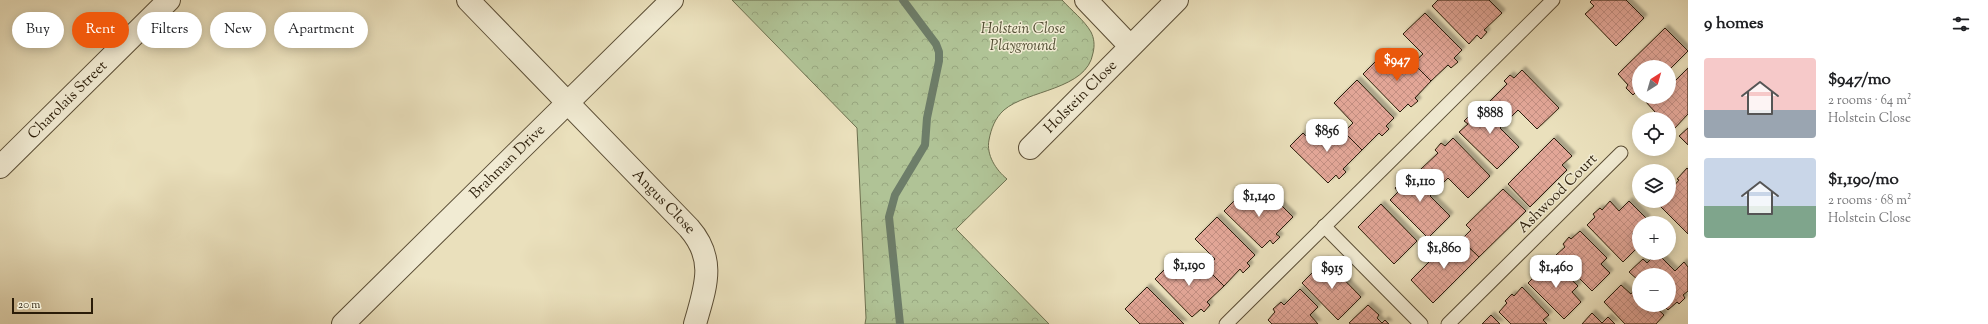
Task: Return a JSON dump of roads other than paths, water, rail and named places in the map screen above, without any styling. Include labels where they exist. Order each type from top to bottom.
[{"type":"street","name":"Charolais Street","points":[[0,167],[169,0]]},
{"type":"street","points":[[468,0],[567,103]]},
{"type":"street","name":"Brahman Drive","points":[[343,324],[672,0]]},
{"type":"street","points":[[1086,0],[1130,46]]},
{"type":"street","name":"Holstein Close","points":[[1030,148],[1177,0]]},
{"type":"street","name":"Angus Close","points":[[567,103],[689,228],[700,242],[705,255],[706,274],[695,324]]},
{"type":"lane","points":[[1226,324],[1553,0]]},
{"type":"lane","name":"Ashwood Court","points":[[1448,324],[1621,153]]},
{"type":"lane","points":[[1324,226],[1421,324]]},
{"type":"waterway","points":[[900,324],[889,217],[895,195],[925,145],[927,118],[939,61],[939,52],[936,44],[903,0]]},
{"type":"park label","name":"Holstein Close Playground","points":[[1023,38]]}]
